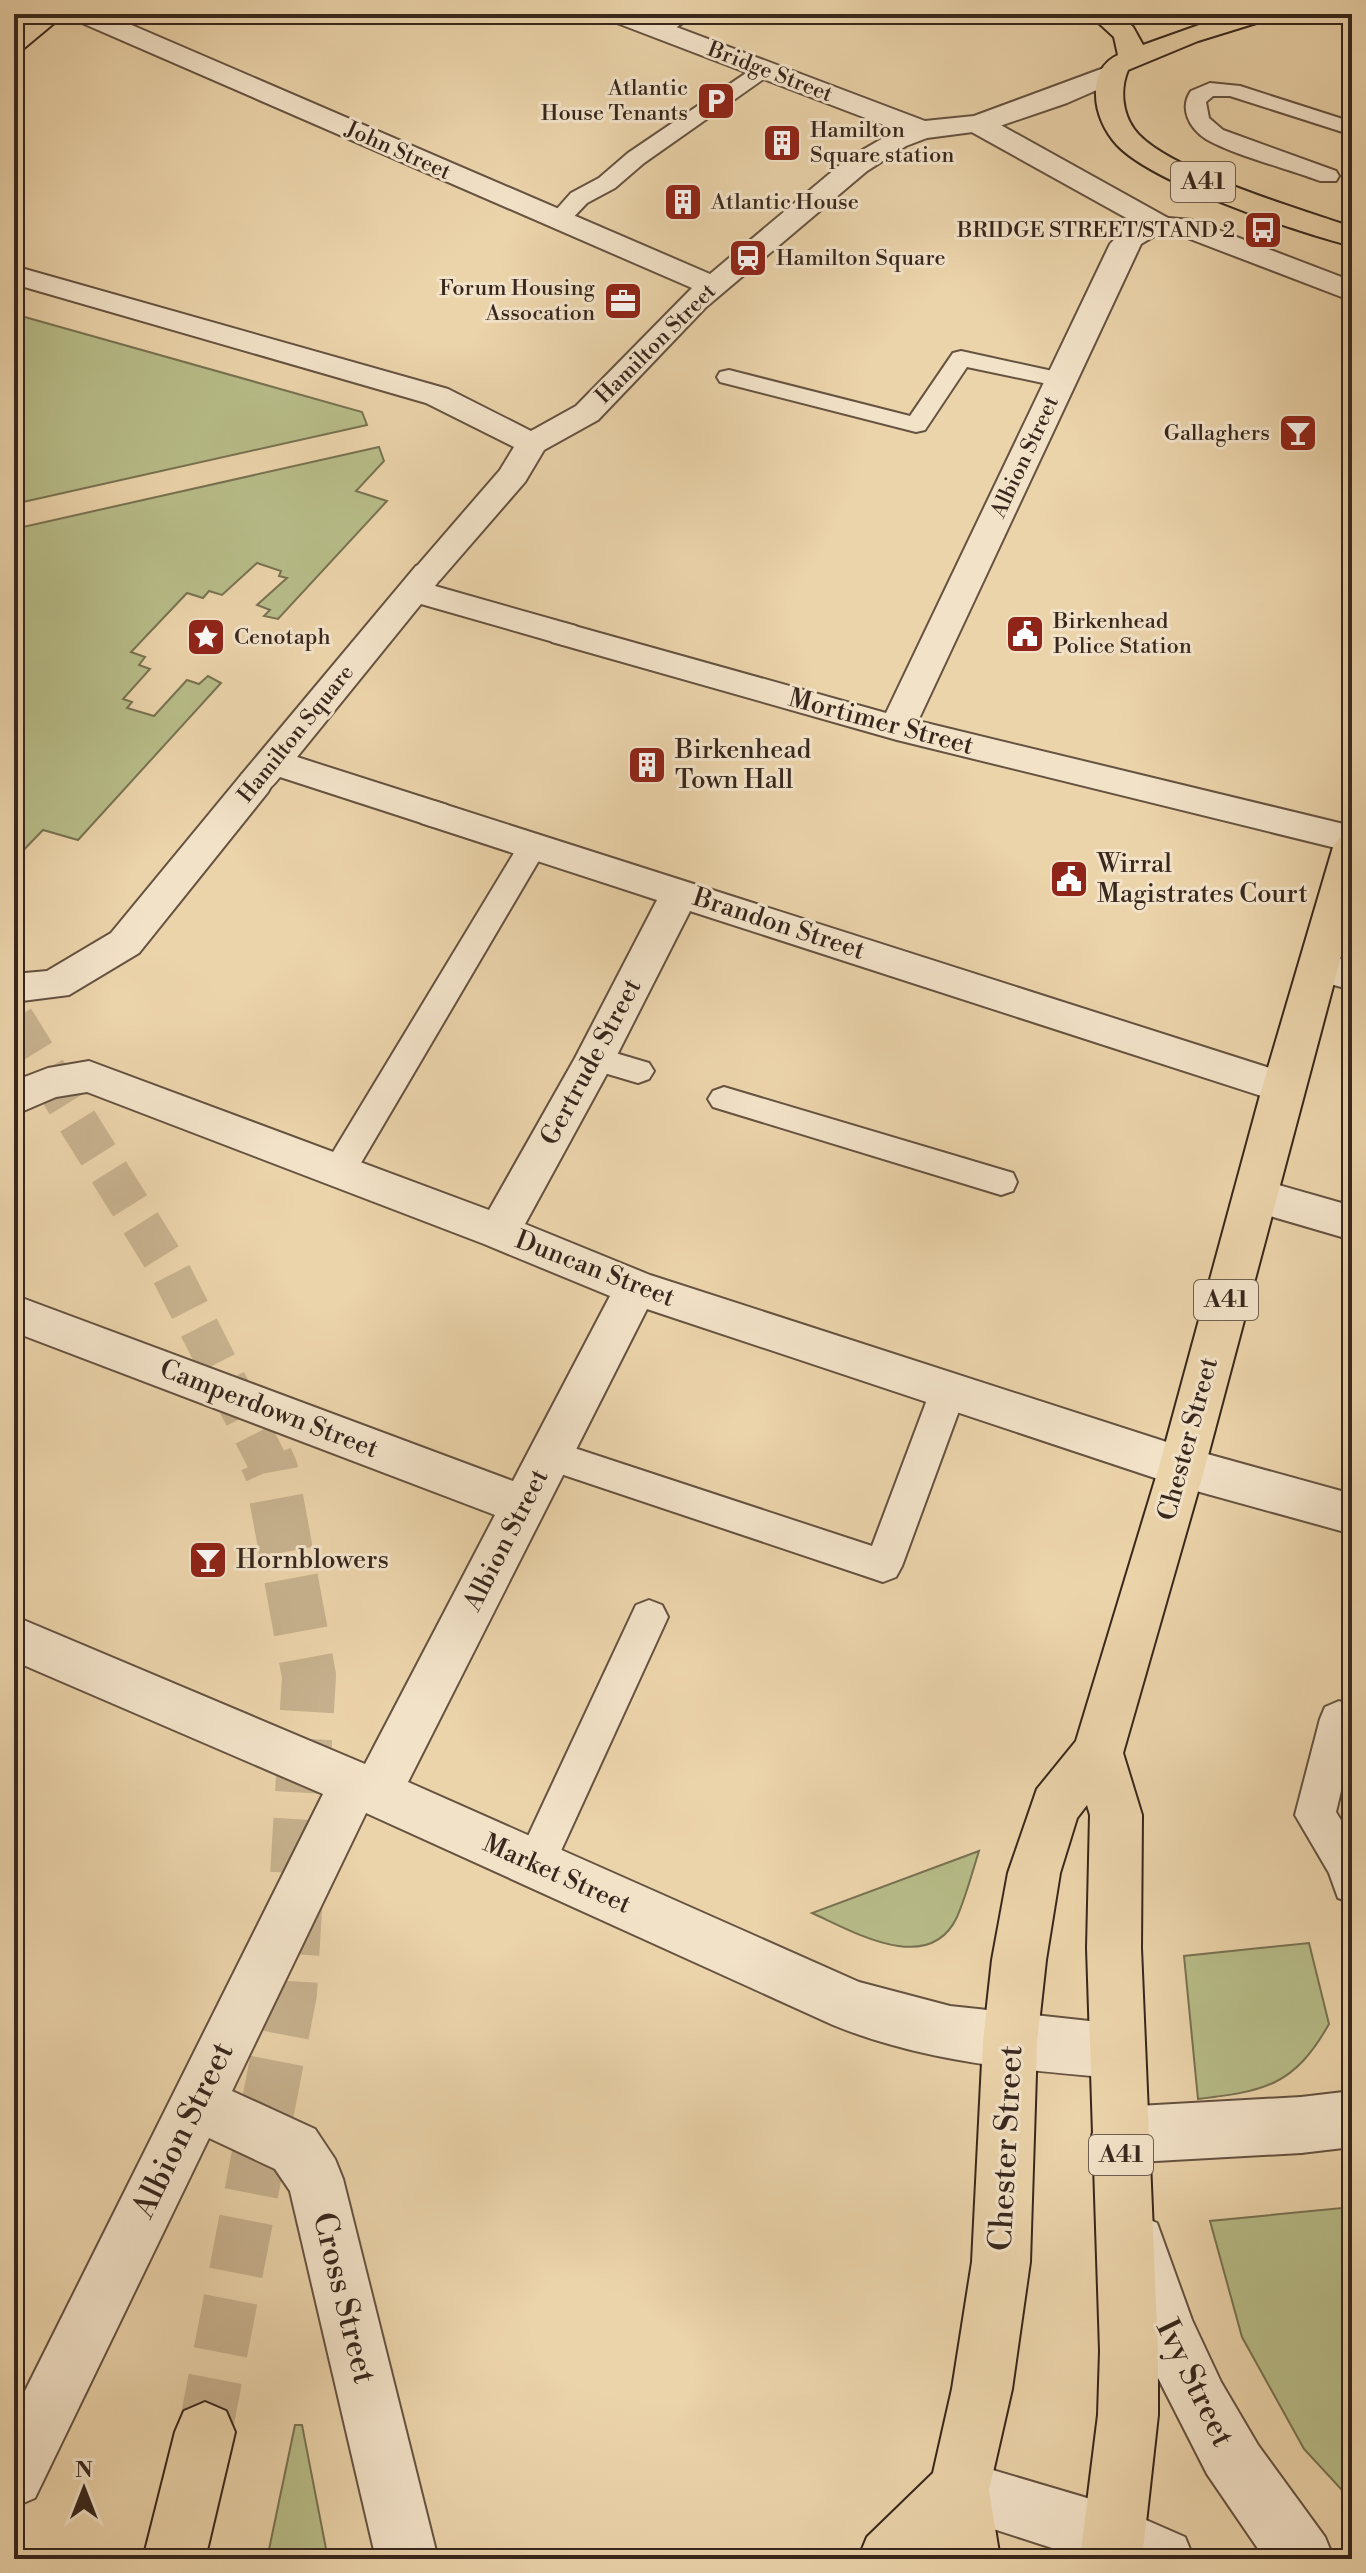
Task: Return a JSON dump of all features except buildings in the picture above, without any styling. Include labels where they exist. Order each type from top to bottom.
[{"type":"main road","points":[[1102,14],[1127,36],[1132,46],[1122,65]]},
{"type":"main road","name":"Hamilton Street","points":[[1122,65],[1257,14]]},
{"type":"main road","points":[[14,43],[42,16]]},
{"type":"main road","name":"A41","points":[[1122,65],[1109,94],[1117,124],[1144,153],[1197,179],[1352,237]]},
{"type":"main road","name":"Chester Street","points":[[969,2559],[959,2490],[982,2389],[1001,2262],[1010,2042],[1019,1960],[1034,1873],[1055,1806],[1098,1753],[1182,1467],[1283,1088],[1335,971],[1352,847]]},
{"type":"main road","name":"A41","points":[[1098,1753],[1116,1815],[1114,1948],[1121,2163],[1128,2262],[1129,2552]]},
{"type":"main road","points":[[174,2559],[205,2432]]},
{"type":"main road","points":[[889,2559],[959,2490]]},
{"type":"street","name":"John Street","points":[[84,14],[713,286]]},
{"type":"street","name":"Bridge Street","points":[[618,14],[922,130]]},
{"type":"street","name":"Hamilton Street","points":[[532,444],[587,413],[713,286],[857,165],[896,140],[922,130],[978,124],[1057,97],[1122,65]]},
{"type":"street","points":[[978,124],[1170,225],[1352,292]]},
{"type":"street","name":"Albion Street","points":[[897,728],[1125,244],[1136,230],[1170,225]]},
{"type":"street","points":[[14,275],[437,396],[532,444]]},
{"type":"street","name":"Hamilton Square","points":[[14,988],[55,985],[125,943],[421,582],[513,475],[532,444]]},
{"type":"street","name":"Mortimer Street","points":[[421,582],[564,634],[897,728],[1352,839]]},
{"type":"street","name":"Brandon Street","points":[[264,773],[434,814],[1283,1088]]},
{"type":"street","name":"Gertrude Street","points":[[499,1232],[595,1059],[680,892]]},
{"type":"street","name":"Duncan Street","points":[[14,1099],[48,1083],[89,1076],[499,1232],[636,1288],[1182,1467],[1352,1514]]},
{"type":"street","points":[[1254,1195],[1352,1223]]},
{"type":"street","name":"Albion Street","points":[[14,2477],[196,2103],[365,1789],[524,1505],[636,1288]]},
{"type":"street","name":"Camperdown Street","points":[[14,1313],[524,1505]]},
{"type":"street","name":"Market Street","points":[[14,1638],[888,2020],[949,2035],[1117,2051]]},
{"type":"street","name":"Cross Street","points":[[196,2103],[295,2149],[315,2179],[407,2559]]},
{"type":"street","points":[[1121,2163],[1327,2122]]},
{"type":"street","name":"Ivy Street","points":[[1121,2163],[1145,2273],[1199,2402],[1229,2456],[1303,2559]]},
{"type":"street","points":[[959,2490],[1129,2552]]},
{"type":"lane","points":[[660,30],[685,14]]},
{"type":"lane","points":[[558,220],[579,198],[607,183],[636,158],[765,69]]},
{"type":"lane","points":[[1328,176],[1215,135],[1202,126],[1195,114],[1198,95],[1205,90],[1233,90],[1352,129]]},
{"type":"lane","points":[[729,377],[916,425],[961,358],[1062,380]]},
{"type":"lane","points":[[339,1171],[533,845]]},
{"type":"lane","points":[[595,1059],[638,1071]]},
{"type":"lane","points":[[724,1099],[1001,1182]]},
{"type":"lane","points":[[550,1455],[883,1566],[949,1389]]},
{"type":"lane","points":[[535,1864],[649,1617]]},
{"type":"lane","points":[[1339,1719],[1315,1815],[1347,1866],[1352,1884]]},
{"type":"green space","points":[[14,314],[362,412],[367,425],[14,504]]},
{"type":"green space","points":[[379,447],[384,461],[356,491],[387,501],[278,619],[264,616],[270,610],[257,605],[287,578],[279,576],[281,571],[257,563],[222,595],[209,591],[203,598],[187,593],[131,652],[145,657],[139,665],[150,669],[123,699],[132,702],[127,708],[154,716],[187,680],[199,684],[208,676],[221,683],[78,840],[43,830],[14,860],[14,529]]},
{"type":"green space","points":[[979,1851],[957,1917],[944,1935],[928,1944],[909,1947],[889,1944],[812,1913]]},
{"type":"green space","points":[[1309,1943],[1329,2024],[1316,2045],[1303,2061],[1276,2082],[1242,2093],[1198,2099],[1184,1956]]},
{"type":"green space","points":[[1352,2207],[1352,2501],[1304,2449],[1242,2337],[1210,2221]]},
{"type":"green space","points":[[295,2425],[302,2425],[328,2559],[267,2559]]},
{"type":"tunnel","points":[[14,1019],[168,1267],[266,1459]]},
{"type":"tunnel","points":[[205,2432],[290,1993],[309,1676],[271,1470],[266,1459]]},
{"type":"place","name":"Atlantic House Tenants","points":[[716,101]]},
{"type":"place","name":"Hamilton Square station","points":[[782,143]]},
{"type":"place","name":"Atlantic House","points":[[683,202]]},
{"type":"place","name":"BRIDGE STREET/STAND 2","points":[[1263,230]]},
{"type":"place","name":"Hamilton Square","points":[[748,258]]},
{"type":"place","name":"Forum Housing Assocation","points":[[623,301]]},
{"type":"place","name":"Gallaghers","points":[[1298,433]]},
{"type":"place","name":"Birkenhead Police Station","points":[[1025,634]]},
{"type":"place","name":"Cenotaph","points":[[206,637]]},
{"type":"place","name":"Birkenhead Town Hall","points":[[647,765]]},
{"type":"place","name":"Wirral Magistrates Court","points":[[1069,879]]},
{"type":"place","name":"Hornblowers","points":[[208,1560]]}]
